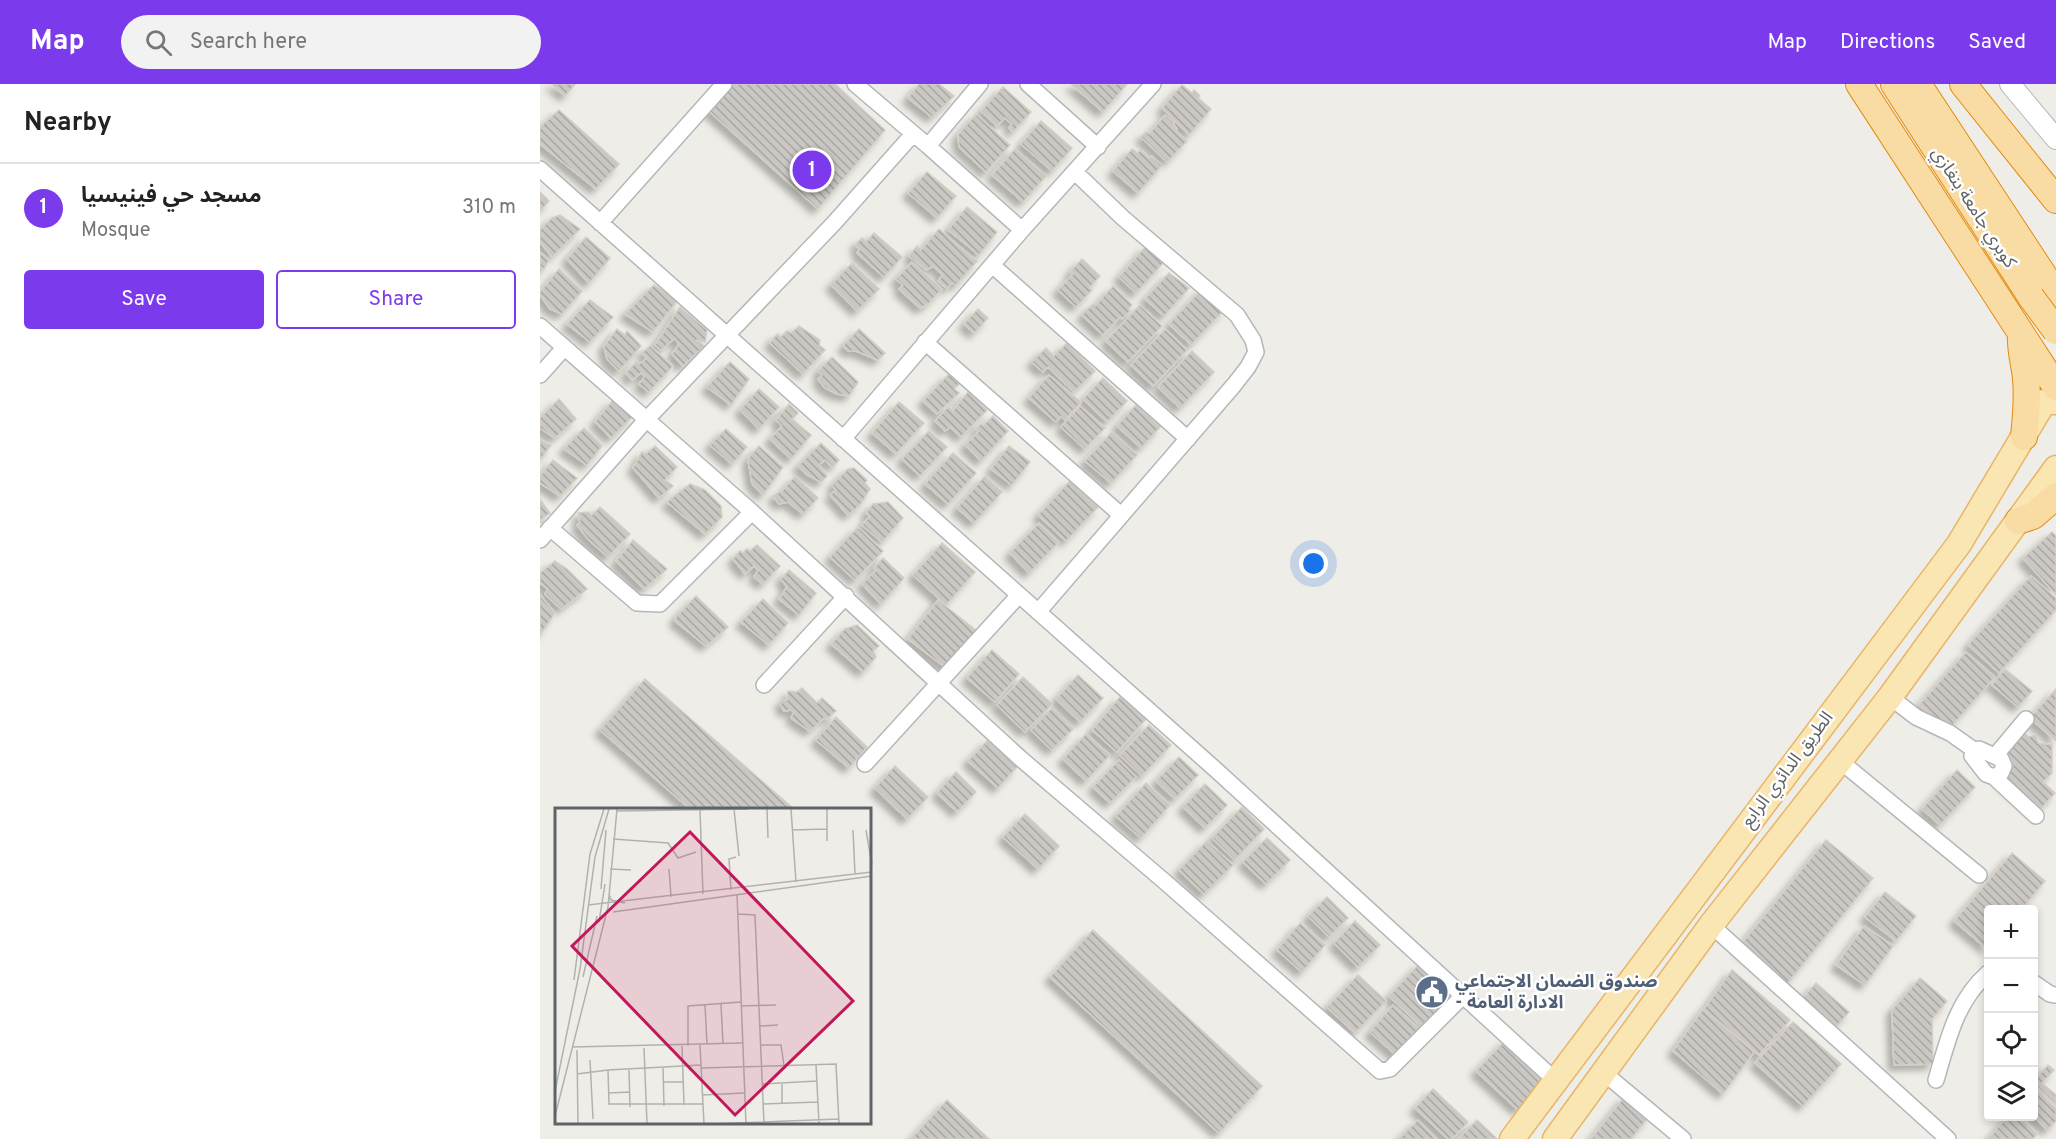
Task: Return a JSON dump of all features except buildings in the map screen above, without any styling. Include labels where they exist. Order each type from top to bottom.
[{"type":"highway","points":[[1859,84],[2056,387]]},
{"type":"highway","name":"كوبري جامعة بنغازي","points":[[1894,84],[2046,292]]},
{"type":"highway","name":"كوبري جامعة بنغازي","points":[[1918,84],[2046,292],[2056,330]]},
{"type":"highway","points":[[1963,84],[2056,200]]},
{"type":"highway","points":[[1976,84],[1982,109]]},
{"type":"highway","points":[[2024,437],[2028,407],[2026,377],[2020,346],[2021,332],[2030,324],[2056,330]]},
{"type":"highway","points":[[2018,521],[2033,516],[2056,496]]},
{"type":"main road","name":"الطريق الدائري الرابع","points":[[1512,1139],[1963,538],[2044,402],[2056,402]]},
{"type":"main road","name":"الطريق الدائري الرابع","points":[[1555,1139],[1711,926],[1890,697],[2056,468]]},
{"type":"main road","points":[[1963,538],[1991,560]]},
{"type":"street","points":[[600,223],[724,84]]},
{"type":"street","points":[[855,84],[1022,230]]},
{"type":"street","points":[[928,146],[980,84]]},
{"type":"street","points":[[1028,84],[1098,147]]},
{"type":"street","points":[[843,439],[1022,230],[1153,84]]},
{"type":"street","points":[[2010,84],[2056,139]]},
{"type":"street","points":[[752,512],[660,604],[637,603],[545,534],[646,420],[835,222],[913,134]]},
{"type":"street","points":[[540,169],[1215,769],[1555,1080]]},
{"type":"street","points":[[1038,612],[1188,439],[1248,367],[1256,352],[1253,340],[1237,315],[1123,218],[1075,172]]},
{"type":"street","points":[[992,265],[1188,439]]},
{"type":"street","points":[[540,326],[846,596],[1020,758],[1380,1071],[1390,1069],[1463,996]]},
{"type":"street","points":[[926,342],[1122,515]]},
{"type":"street","points":[[540,375],[564,348]]},
{"type":"street","points":[[865,764],[1019,595]]},
{"type":"street","points":[[764,685],[846,596]]},
{"type":"street","points":[[1890,697],[1916,717],[1950,733],[1974,750],[1979,749],[2001,759],[2004,766],[2001,773],[1994,777]]},
{"type":"street","points":[[1995,756],[2026,718]]},
{"type":"street","points":[[1974,750],[1973,759],[1986,774],[1994,777],[2036,816]]},
{"type":"street","points":[[1840,761],[1979,875]]},
{"type":"street","points":[[1711,926],[1948,1139]]},
{"type":"street","points":[[1936,1080],[1959,1008],[1984,978]]},
{"type":"street","points":[[2038,986],[2050,994],[2056,995]]},
{"type":"street","points":[[1604,1073],[1683,1139]]},
{"type":"place","name":"مسجد حي فينيسيا","points":[[812,170]]},
{"type":"place","name":"صندوق الضمان الاجتماعي - الادارة العامة","points":[[1432,992]]}]
